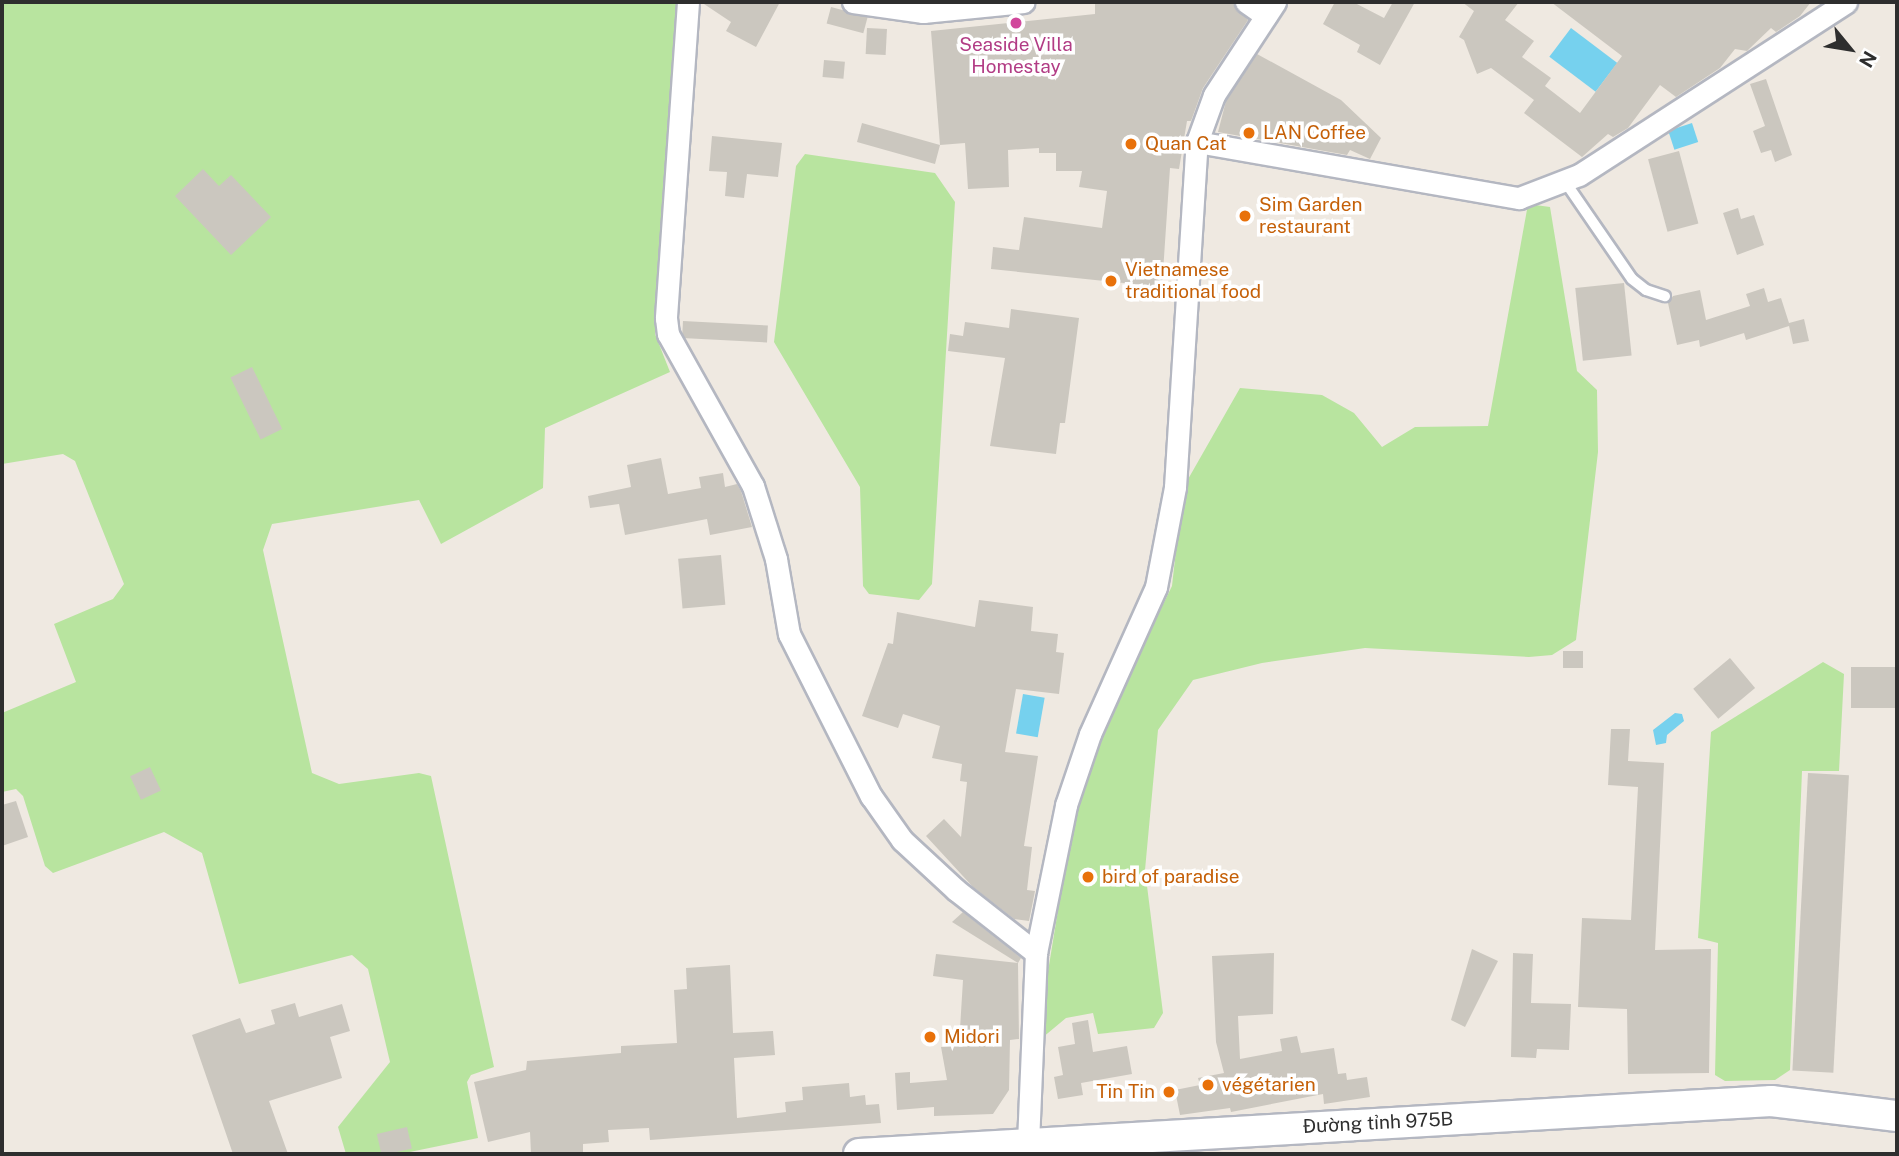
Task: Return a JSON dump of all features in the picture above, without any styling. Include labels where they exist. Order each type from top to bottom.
[{"type":"main road","name":"Đường tỉnh 975B","points":[[859,1154],[1771,1101],[1897,1116]]},
{"type":"street","points":[[688,2],[666,318],[668,334],[753,486],[776,559],[789,634],[872,796],[902,840],[956,890],[1036,953]]},
{"type":"street","points":[[853,2],[923,12],[1024,2]]},
{"type":"street","points":[[1028,1143],[1036,953],[1066,805],[1090,734],[1156,587],[1175,487],[1197,142],[1214,95],[1271,9],[1246,2]]},
{"type":"street","points":[[1197,142],[1519,198],[1566,183],[1846,2]]},
{"type":"lane","points":[[1566,183],[1632,279],[1646,290],[1665,296]]},
{"type":"green space","points":[[4,2],[677,2],[655,334],[670,372],[545,428],[543,488],[441,544],[419,500],[272,524],[263,550],[312,773],[339,784],[419,773],[431,776],[494,1067],[471,1075],[467,1082],[478,1138],[400,1154],[346,1154],[338,1127],[390,1062],[368,969],[352,955],[239,984],[202,853],[164,832],[53,873],[45,866],[23,796],[16,789],[2,792],[2,713],[76,682],[54,624],[113,599],[124,584],[75,461],[63,454],[2,464]]},
{"type":"green space","points":[[805,154],[935,173],[955,202],[932,584],[919,600],[869,594],[863,586],[860,487],[774,342],[796,166]]},
{"type":"green space","points":[[1528,204],[1550,207],[1577,371],[1597,390],[1598,452],[1576,640],[1552,655],[1529,657],[1365,648],[1262,663],[1193,680],[1158,730],[1145,870],[1163,1013],[1154,1028],[1098,1034],[1093,1013],[1066,1018],[1042,1038],[1043,1002],[1076,800],[1100,733],[1172,586],[1183,488],[1240,388],[1322,395],[1354,413],[1382,447],[1415,427],[1488,426]]},
{"type":"green space","points":[[1823,662],[1844,674],[1839,771],[1802,771],[1790,1070],[1775,1080],[1725,1081],[1715,1075],[1718,943],[1698,938],[1711,732]]},
{"type":"water","points":[[1571,28],[1617,63],[1596,92],[1549,57]]},
{"type":"water","points":[[1692,123],[1698,142],[1674,150],[1668,131]]},
{"type":"water","points":[[1023,694],[1045,698],[1038,737],[1016,733]]},
{"type":"water","points":[[1675,713],[1682,714],[1684,721],[1667,735],[1666,743],[1656,745],[1653,730]]},
{"type":"building","points":[[701,2],[780,2],[756,47],[726,31],[731,22]]},
{"type":"building","points":[[1095,2],[1233,2],[1248,20],[1203,88],[1191,121],[1187,121],[1179,169],[1170,168],[1162,287],[991,269],[993,247],[1019,250],[1024,217],[1102,228],[1107,191],[1079,187],[1082,171],[1056,171],[1056,153],[1039,153],[1039,148],[1008,150],[1009,187],[968,189],[965,143],[940,145],[931,31],[1095,14]]},
{"type":"building","points":[[1335,2],[1353,2],[1384,18],[1393,2],[1415,2],[1380,65],[1357,52],[1360,45],[1323,24]]},
{"type":"building","points":[[1462,2],[1519,2],[1505,20],[1534,41],[1522,57],[1551,78],[1545,86],[1580,113],[1622,56],[1551,2],[1811,2],[1800,16],[1776,32],[1771,28],[1747,51],[1735,49],[1720,68],[1676,97],[1660,85],[1628,128],[1613,137],[1608,134],[1582,157],[1524,113],[1534,100],[1491,68],[1477,74],[1464,40],[1459,37],[1474,11]]},
{"type":"building","points":[[831,7],[868,17],[863,33],[827,23]]},
{"type":"building","points":[[867,28],[887,29],[886,55],[866,54]]},
{"type":"building","points":[[1257,54],[1341,100],[1381,138],[1370,159],[1350,150],[1347,155],[1218,132],[1226,101]]},
{"type":"building","points":[[824,60],[845,62],[843,79],[823,77]]},
{"type":"building","points":[[1766,79],[1792,155],[1775,162],[1771,150],[1761,153],[1753,131],[1765,126],[1750,84]]},
{"type":"building","points":[[862,123],[940,145],[935,164],[857,142]]},
{"type":"building","points":[[712,136],[782,143],[778,177],[747,174],[744,198],[725,196],[727,172],[709,171]]},
{"type":"building","points":[[1679,151],[1698,223],[1668,232],[1648,159]]},
{"type":"building","points":[[203,169],[219,186],[231,175],[271,217],[231,255],[175,196]]},
{"type":"building","points":[[1738,208],[1741,219],[1754,215],[1764,245],[1737,255],[1723,213]]},
{"type":"building","points":[[1624,283],[1632,356],[1583,361],[1575,288]]},
{"type":"building","points":[[1764,288],[1768,302],[1781,298],[1789,323],[1804,319],[1809,341],[1793,344],[1789,326],[1746,340],[1744,333],[1700,347],[1699,340],[1677,345],[1668,303],[1673,296],[1700,290],[1706,320],[1750,306],[1746,294]]},
{"type":"building","points":[[1011,309],[1079,318],[1065,423],[1060,423],[1056,454],[990,446],[1005,358],[948,351],[950,334],[963,336],[965,322],[1009,328]]},
{"type":"building","points":[[683,321],[768,325],[767,342],[682,338]]},
{"type":"building","points":[[252,367],[282,429],[261,440],[230,378]]},
{"type":"building","points":[[661,458],[668,494],[701,488],[699,477],[723,473],[725,487],[737,484],[741,491],[752,527],[710,535],[707,519],[625,535],[619,504],[590,508],[588,496],[631,487],[627,465]]},
{"type":"building","points":[[721,555],[725,605],[683,609],[678,559]]},
{"type":"building","points":[[979,600],[1033,607],[1031,631],[1058,634],[1056,652],[1064,653],[1059,694],[1016,689],[1005,752],[1038,756],[1024,846],[1032,847],[1027,890],[1035,891],[1029,921],[1014,919],[973,887],[926,836],[944,819],[961,837],[967,782],[960,781],[962,764],[932,758],[940,726],[903,714],[898,728],[862,716],[888,643],[893,644],[897,612],[975,627]]},
{"type":"building","points":[[1563,651],[1583,651],[1583,668],[1563,668]]},
{"type":"building","points":[[1730,658],[1755,688],[1718,719],[1693,689]]},
{"type":"building","points":[[1851,667],[1897,667],[1897,708],[1851,708]]},
{"type":"building","points":[[1611,729],[1630,729],[1628,761],[1664,763],[1655,950],[1711,949],[1709,1073],[1628,1074],[1627,1009],[1578,1007],[1582,918],[1631,920],[1638,787],[1608,785]]},
{"type":"building","points":[[150,767],[161,791],[141,800],[130,776]]},
{"type":"building","points":[[1808,773],[1849,775],[1833,1073],[1792,1071]]},
{"type":"building","points":[[16,801],[28,837],[2,846],[2,805]]},
{"type":"building","points":[[963,912],[1021,958],[1018,963],[952,922]]},
{"type":"building","points":[[1472,949],[1498,961],[1465,1027],[1451,1020]]},
{"type":"building","points":[[1274,953],[1273,1014],[1238,1016],[1240,1059],[1282,1051],[1280,1039],[1297,1036],[1301,1053],[1334,1048],[1338,1074],[1346,1073],[1347,1080],[1367,1077],[1370,1097],[1324,1104],[1323,1094],[1231,1112],[1230,1108],[1180,1115],[1175,1090],[1200,1085],[1198,1078],[1224,1073],[1216,1042],[1212,956]]},
{"type":"building","points":[[1513,953],[1533,954],[1531,1003],[1571,1004],[1569,1050],[1537,1049],[1536,1058],[1511,1057]]},
{"type":"building","points":[[936,954],[1018,963],[1019,1039],[1010,1040],[1009,1090],[993,1114],[934,1116],[934,1107],[897,1110],[895,1073],[910,1072],[910,1083],[947,1080],[941,1047],[959,1045],[963,980],[933,976]]},
{"type":"building","points":[[730,965],[733,1033],[773,1031],[775,1055],[734,1058],[737,1118],[786,1112],[785,1102],[803,1100],[802,1087],[849,1083],[850,1097],[865,1095],[866,1105],[879,1104],[881,1123],[650,1140],[649,1128],[608,1130],[609,1142],[583,1144],[583,1152],[551,1154],[531,1154],[530,1132],[488,1142],[474,1082],[526,1070],[527,1061],[621,1053],[621,1046],[677,1043],[674,990],[687,989],[686,968]]},
{"type":"building","points":[[295,1003],[299,1017],[342,1004],[350,1031],[330,1037],[342,1078],[269,1101],[288,1154],[233,1154],[192,1035],[240,1018],[246,1033],[275,1024],[271,1010]]},
{"type":"building","points":[[1088,1020],[1093,1052],[1127,1046],[1132,1074],[1081,1083],[1083,1095],[1058,1099],[1054,1077],[1063,1075],[1058,1047],[1075,1044],[1072,1023]]},
{"type":"building","points":[[407,1127],[412,1148],[381,1154],[377,1134]]},
{"type":"place","name":"Seaside Villa Homestay","points":[[1016,23]]},
{"type":"place","name":"LAN Coffee","points":[[1249,133]]},
{"type":"place","name":"Quan Cat","points":[[1131,144]]},
{"type":"place","name":"Sim Garden restaurant","points":[[1245,216]]},
{"type":"place","name":"Vietnamese traditional food","points":[[1111,281]]},
{"type":"place","name":"bird of paradise","points":[[1088,877]]},
{"type":"place","name":"Midori","points":[[930,1037]]},
{"type":"place","name":"végétarien","points":[[1208,1085]]},
{"type":"place","name":"Tin Tin","points":[[1169,1092]]}]
